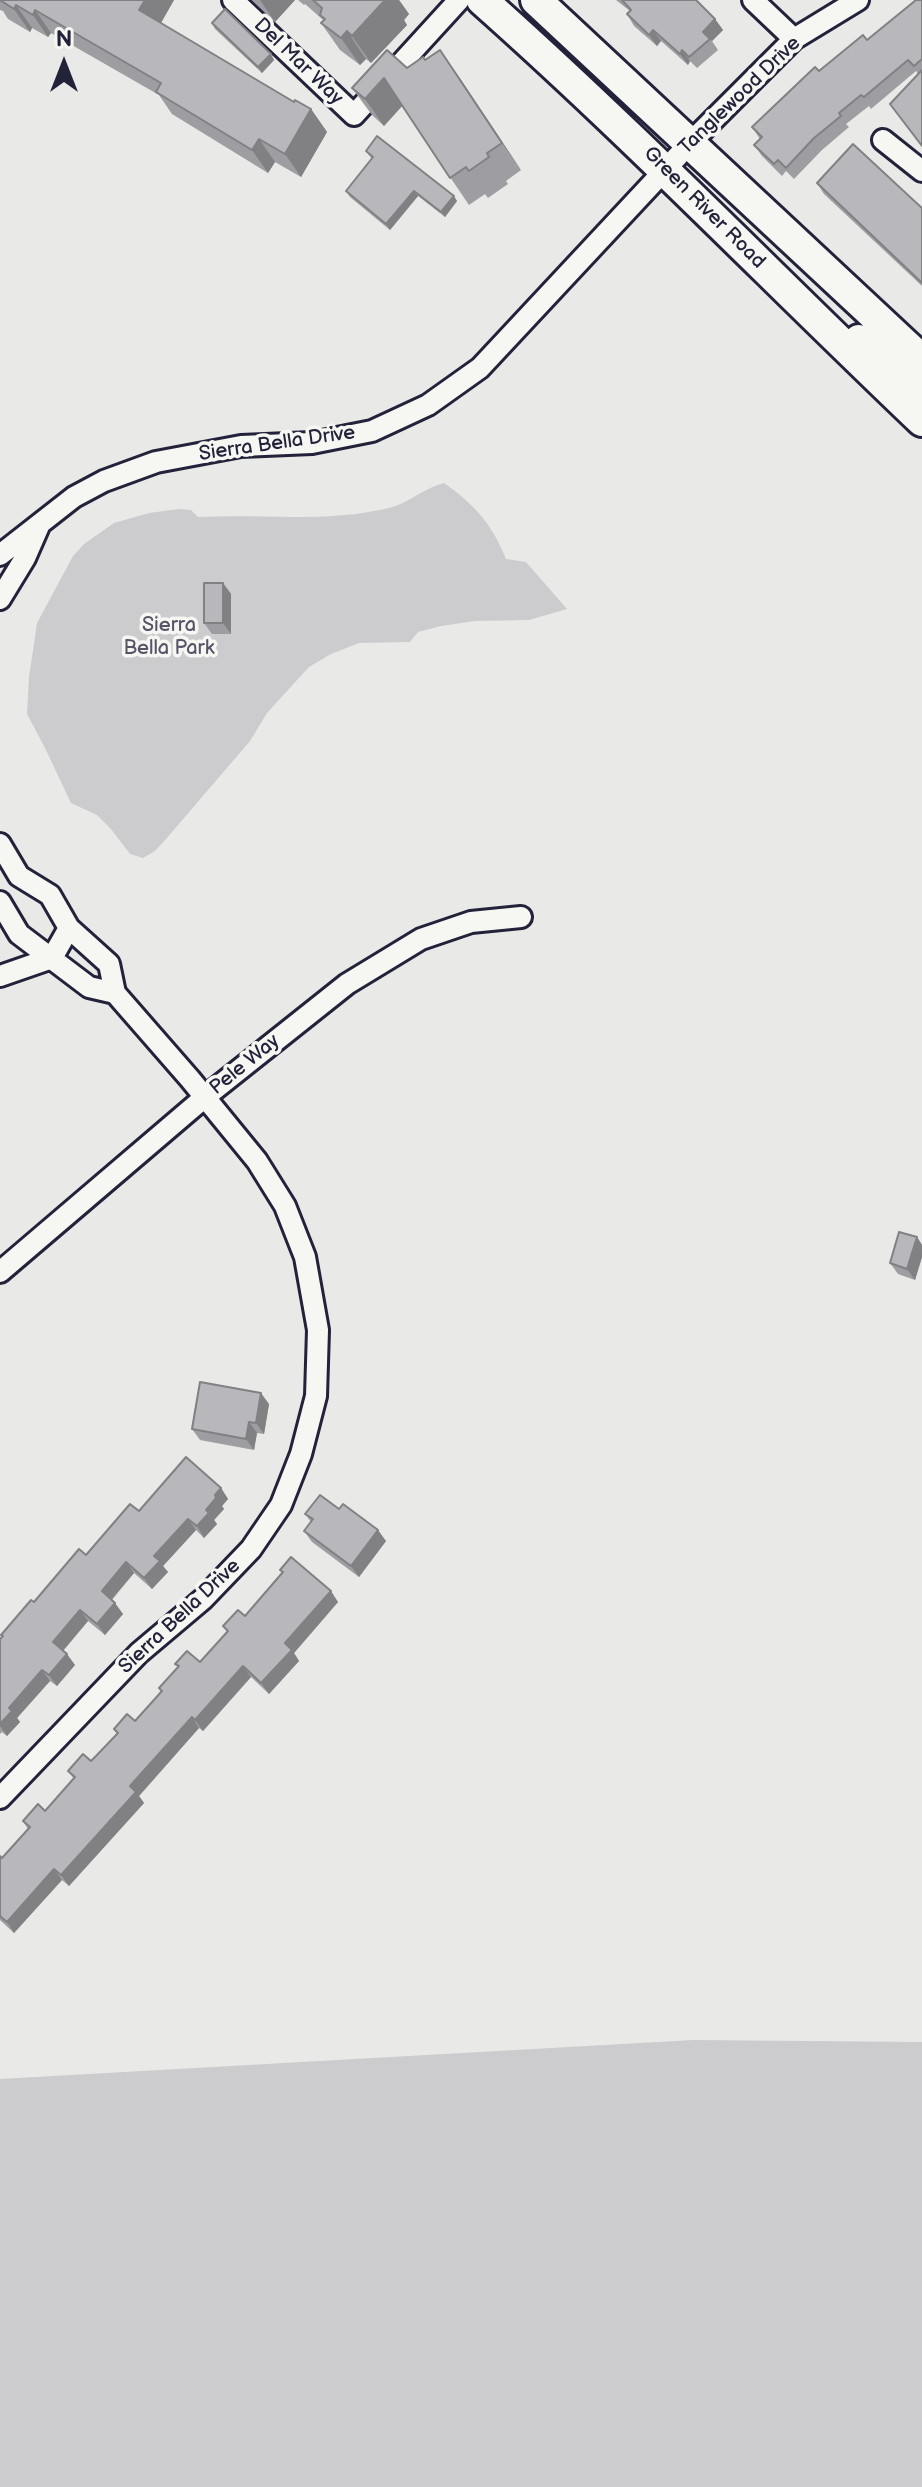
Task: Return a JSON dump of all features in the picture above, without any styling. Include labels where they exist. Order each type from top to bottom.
[{"type":"main road","name":"Green River Road","points":[[482,0],[569,77],[922,421]]},
{"type":"main road","name":"Green River Road","points":[[536,0],[922,360]]},
{"type":"main road","points":[[805,309],[891,362],[922,392]]},
{"type":"street","name":"Del Mar Way","points":[[233,0],[354,115],[459,0]]},
{"type":"street","points":[[753,0],[794,39]]},
{"type":"street","name":"Tanglewood Drive","points":[[666,171],[794,39],[858,0]]},
{"type":"street","points":[[883,140],[922,171]]},
{"type":"street","name":"Sierra Bella Drive","points":[[0,555],[74,497],[104,481],[156,462],[241,446],[312,443],[372,431],[428,405],[480,368],[666,171]]},
{"type":"street","name":"Sierra Bella Drive","points":[[0,599],[25,558],[41,522]]},
{"type":"street","name":"Sierra Bella Drive","points":[[0,844],[19,876],[50,895],[69,928],[109,964],[115,993],[257,1161],[285,1206],[305,1257],[318,1330],[316,1396],[301,1454],[281,1505],[251,1549],[203,1599],[139,1653],[0,1798]]},
{"type":"street","name":"Sierra Bella Drive","points":[[0,902],[19,934],[89,987],[115,993]]},
{"type":"street","name":"Pele Way","points":[[0,1272],[205,1097],[347,984],[421,939],[471,922],[521,917]]},
{"type":"street","points":[[0,976],[52,958],[69,928]]},
{"type":"green space","name":"Sierra Bella Park","points":[[444,483],[481,516],[495,535],[506,559],[526,562],[567,609],[529,620],[475,621],[441,626],[418,632],[410,642],[359,643],[331,654],[309,667],[267,713],[250,741],[166,839],[143,858],[130,854],[97,815],[71,803],[27,714],[37,623],[73,556],[84,544],[114,523],[149,513],[179,509],[191,510],[198,517],[294,517],[366,513],[403,503]]},
{"type":"green space","points":[[693,2040],[922,2042],[922,2487],[0,2487],[0,2079]]},
{"type":"building","points":[[0,0],[145,0],[139,10],[294,102],[311,109],[285,154],[259,139],[252,150],[156,92],[161,83],[35,10],[33,15],[16,5],[14,9]]},
{"type":"building","points":[[313,0],[385,0],[352,36],[347,31],[341,38],[321,23],[325,19],[320,15],[322,8]]},
{"type":"building","points":[[622,0],[696,0],[715,19],[703,32],[710,39],[689,57],[682,50],[680,54],[653,30],[649,35],[627,14],[631,10]]},
{"type":"building","points":[[916,0],[922,0],[922,59],[914,66],[908,60],[864,97],[861,95],[839,113],[841,116],[814,138],[786,168],[778,160],[774,164],[754,145],[762,137],[752,127],[815,67],[819,71],[863,35],[867,40]]},
{"type":"building","points":[[225,9],[271,54],[258,67],[212,23]]},
{"type":"building","points":[[387,50],[407,68],[440,50],[502,143],[469,171],[466,167],[450,178],[384,78],[365,99],[352,88]]},
{"type":"building","points":[[922,70],[922,146],[890,104]]},
{"type":"building","points":[[377,136],[454,196],[441,212],[414,191],[386,224],[346,191],[373,157],[366,151]]},
{"type":"building","points":[[853,144],[922,208],[922,283],[817,183]]},
{"type":"building","points":[[204,583],[223,583],[223,623],[204,623]]},
{"type":"building","points":[[899,1232],[917,1237],[907,1269],[890,1263]]},
{"type":"building","points":[[200,1382],[261,1393],[256,1423],[249,1422],[246,1439],[192,1429]]},
{"type":"building","points":[[186,1457],[221,1488],[206,1510],[209,1513],[197,1526],[188,1519],[154,1556],[160,1561],[144,1578],[126,1562],[102,1591],[115,1603],[97,1624],[80,1610],[53,1642],[67,1654],[49,1675],[42,1670],[9,1708],[12,1711],[0,1724],[1,1635],[79,1549],[86,1555],[130,1504],[139,1511]]},
{"type":"building","points":[[320,1495],[339,1509],[343,1504],[378,1530],[351,1566],[304,1531],[313,1519],[305,1514]]},
{"type":"building","points":[[291,1557],[331,1591],[285,1643],[292,1650],[261,1683],[243,1666],[130,1786],[136,1792],[61,1875],[54,1869],[7,1922],[0,1916],[0,1856],[2,1858],[30,1827],[23,1821],[38,1804],[45,1811],[75,1777],[68,1771],[83,1754],[91,1761],[118,1733],[114,1729],[127,1714],[135,1721],[162,1691],[159,1688],[179,1666],[175,1664],[187,1651],[200,1662],[228,1631],[223,1626],[238,1610],[245,1616],[283,1572],[280,1570]]}]
